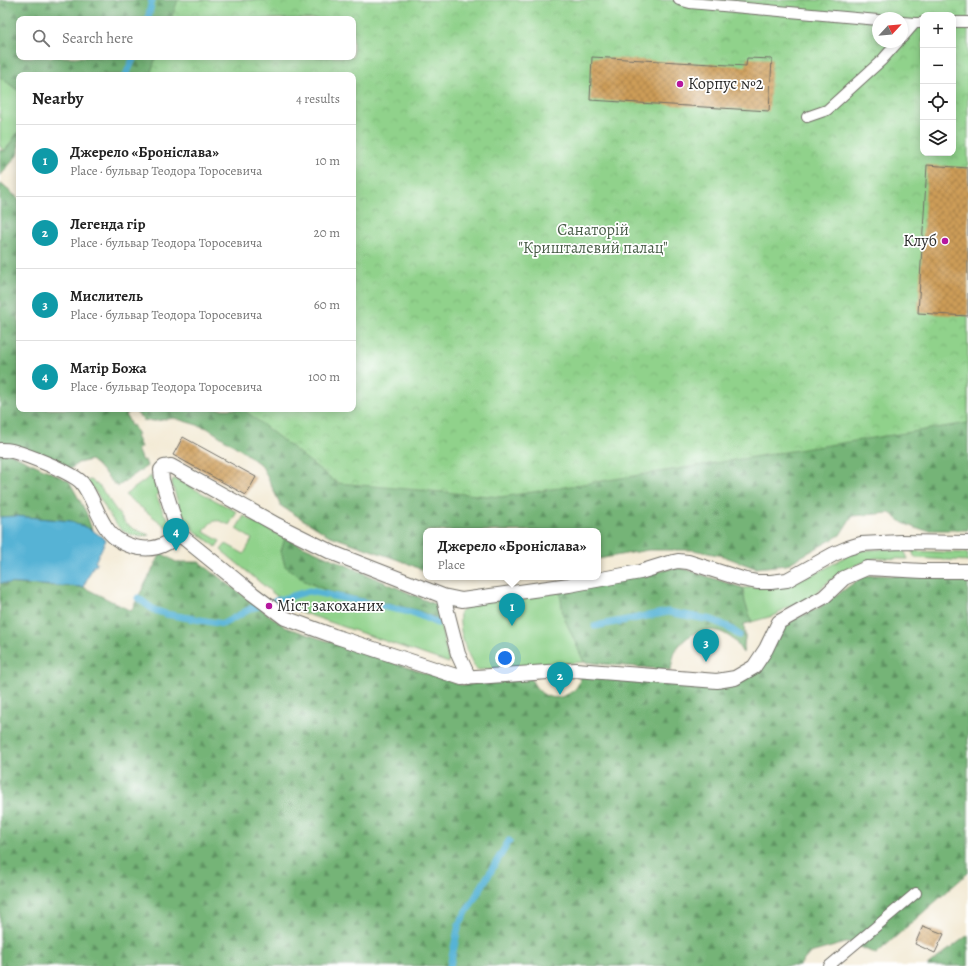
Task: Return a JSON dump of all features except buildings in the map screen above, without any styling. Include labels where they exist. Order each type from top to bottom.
[{"type":"street","points":[[0,450],[11,451],[69,473],[81,482],[105,527],[115,538],[127,546],[148,549],[166,544],[179,534]]},
{"type":"street","points":[[596,580],[462,600],[443,596],[333,553],[277,526],[171,466],[164,467],[161,470],[161,475],[179,534],[285,618],[334,636],[462,678],[576,670],[717,681],[735,678],[754,667],[766,649],[779,622],[824,597],[844,578],[867,568],[922,571],[968,571]]},
{"type":"street","points":[[601,579],[640,572],[668,562],[678,561],[688,562],[742,579],[757,582],[771,582],[787,580],[834,554],[862,544],[901,542],[968,543]]},
{"type":"street","points":[[443,596],[458,654],[469,678]]},
{"type":"lane","points":[[679,0],[690,3],[872,19]]},
{"type":"lane","points":[[908,22],[919,23]]},
{"type":"lane","points":[[956,22],[968,22]]},
{"type":"lane","points":[[908,33],[919,23]]},
{"type":"lane","points":[[807,117],[827,110],[882,60],[893,48]]},
{"type":"lane","points":[[829,966],[916,893]]},
{"type":"green space","points":[[0,0],[266,0],[266,16],[16,16],[16,60],[353,60],[353,72],[16,72],[16,89],[0,77]]},
{"type":"green space","name":"Санаторій \"Кришталевий палац\"","points":[[178,0],[968,0],[968,423],[501,497],[337,483],[247,412],[356,412],[356,72],[151,72],[155,60],[356,60],[356,16],[172,16]]},
{"type":"green space","points":[[0,77],[16,89],[16,135],[5,151],[0,147],[0,122],[2,119],[0,118]]},
{"type":"green space","points":[[16,135],[16,157],[0,176],[0,150],[5,151]]},
{"type":"green space","points":[[0,183],[16,196],[16,412],[130,412],[126,414],[131,426],[133,425],[138,435],[136,436],[141,447],[137,449],[142,461],[145,460],[147,466],[117,487],[91,460],[78,463],[69,470],[0,447]]},
{"type":"green space","points":[[968,386],[968,530],[921,530],[903,523],[890,513],[852,516],[840,535],[786,565],[755,568],[723,556],[693,550],[648,550],[601,558],[601,528],[423,528],[423,571],[407,563],[328,535],[281,506],[262,466],[244,452],[207,428],[174,418],[155,421],[143,420],[136,412],[356,412],[356,409]]},
{"type":"green space","points":[[0,453],[12,454],[69,481],[86,512],[92,530],[71,521],[16,516],[0,517]]},
{"type":"green space","points":[[151,476],[159,494],[156,495],[174,533],[125,495]]},
{"type":"green space","points":[[174,479],[237,512],[229,525],[221,521],[215,521],[209,524],[204,532],[220,541],[216,547],[190,527],[180,509],[172,484],[172,480]]},
{"type":"green space","points":[[91,480],[100,487],[125,523],[134,529],[149,535],[143,537],[137,536],[122,530],[111,518],[93,489],[85,481]]},
{"type":"green space","points":[[244,516],[290,541],[436,605],[449,663],[292,609],[221,550],[226,544],[244,554],[252,539],[236,529]]},
{"type":"green space","points":[[285,538],[436,605],[440,620],[417,610],[330,592],[305,581],[285,566],[281,551]]},
{"type":"green space","points":[[882,549],[904,550],[908,559],[875,558],[856,565],[841,572],[822,587],[816,594],[804,601],[786,608],[776,615],[744,624],[745,637],[743,653],[734,640],[723,633],[709,630],[695,633],[683,641],[676,650],[672,661],[671,670],[584,662],[477,670],[466,649],[460,626],[460,612],[472,603],[681,568],[743,588],[789,585],[802,578],[821,571],[855,551]]},
{"type":"green space","points":[[912,551],[968,553],[968,561],[915,558]]},
{"type":"green space","points":[[161,553],[176,562],[199,562],[285,627],[461,685],[531,678],[541,692],[555,698],[573,691],[579,684],[581,676],[732,686],[784,628],[795,619],[820,607],[862,577],[873,575],[968,577],[968,873],[876,954],[849,942],[810,953],[799,966],[0,966],[0,583],[83,587],[131,611]]},
{"type":"green space","points":[[674,568],[681,568],[743,588],[745,602],[752,622],[744,624],[745,637],[743,653],[736,642],[730,637],[723,633],[709,630],[695,633],[683,641],[675,652],[671,670],[584,662],[563,615],[560,591]]},
{"type":"green space","points":[[968,935],[968,966],[927,966]]},
{"type":"water","points":[[16,516],[71,521],[92,530],[106,540],[95,562],[97,563],[96,566],[94,565],[83,587],[0,583],[0,517]]},
{"type":"waterway","points":[[149,16],[152,0]]},
{"type":"waterway","points":[[127,72],[133,60]]},
{"type":"waterway","points":[[138,598],[154,610],[166,614],[223,624],[252,608],[309,591],[415,613],[437,623]]},
{"type":"waterway","points":[[595,626],[668,612],[712,620],[726,626],[739,635]]},
{"type":"waterway","points":[[450,966],[459,924],[509,841]]},
{"type":"place","name":"Корпус №2","points":[[680,84]]},
{"type":"place","name":"Клуб","points":[[945,241]]},
{"type":"place","name":"Матір Божа","points":[[176,551]]},
{"type":"place","name":"Міст закоханих","points":[[269,606]]},
{"type":"place","name":"Джерело «Броніслава»","points":[[512,626]]},
{"type":"place","name":"Мислитель","points":[[706,662]]},
{"type":"place","name":"Легенда гір","points":[[560,695]]}]
